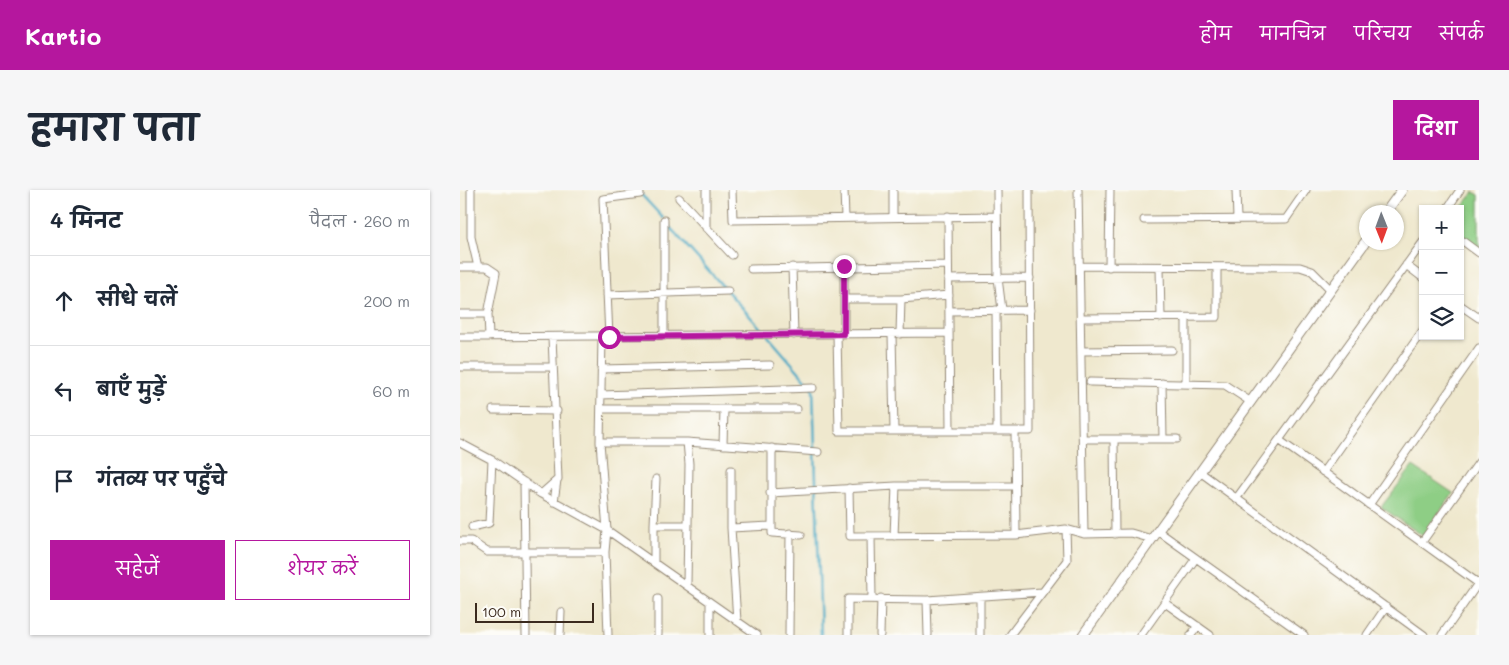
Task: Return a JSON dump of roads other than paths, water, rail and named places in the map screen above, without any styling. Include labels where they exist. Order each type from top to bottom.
[{"type":"street","points":[[471,190],[471,236],[478,267]]},
{"type":"street","points":[[706,190],[706,228]]},
{"type":"street","points":[[732,190],[732,220],[997,216]]},
{"type":"street","points":[[844,190],[845,218]]},
{"type":"street","points":[[893,190],[893,217]]},
{"type":"street","points":[[997,190],[999,310],[998,431]]},
{"type":"street","points":[[844,266],[845,300],[840,334],[839,431],[1030,431],[1030,190]]},
{"type":"street","points":[[1078,190],[1084,534]]},
{"type":"street","points":[[1109,267],[1110,190]]},
{"type":"street","points":[[1236,190],[1237,219]]},
{"type":"street","points":[[1144,220],[1286,219],[1306,190]]},
{"type":"street","points":[[1391,205],[1402,190]]},
{"type":"street","points":[[1450,205],[1460,190]]},
{"type":"street","points":[[608,635],[605,552],[607,530],[600,442],[601,369],[607,295],[603,199],[640,194]]},
{"type":"street","points":[[679,198],[732,255]]},
{"type":"street","points":[[948,216],[950,431]]},
{"type":"street","points":[[664,220],[664,336]]},
{"type":"street","points":[[1464,242],[1479,253]]},
{"type":"street","points":[[1236,499],[1419,247]]},
{"type":"street","points":[[1084,635],[1360,250]]},
{"type":"street","points":[[751,269],[948,265]]},
{"type":"street","points":[[1406,265],[1419,275]]},
{"type":"street","points":[[1080,266],[1300,267],[1312,271],[1332,290]]},
{"type":"street","points":[[460,267],[487,267],[496,272],[488,314],[489,337]]},
{"type":"street","points":[[792,267],[794,335]]},
{"type":"street","points":[[1160,267],[1161,318]]},
{"type":"street","points":[[1080,318],[1217,317],[1217,267]]},
{"type":"street","points":[[948,279],[1030,278]]},
{"type":"street","points":[[607,295],[728,291]]},
{"type":"street","points":[[845,300],[901,299],[949,295]]},
{"type":"street","points":[[894,431],[896,334],[901,299]]},
{"type":"street","points":[[1464,307],[1479,318]]},
{"type":"street","points":[[949,311],[1030,310]]},
{"type":"street","points":[[460,314],[488,314]]},
{"type":"street","points":[[1186,318],[1186,384]]},
{"type":"street","points":[[460,337],[949,333]]},
{"type":"street","points":[[1323,472],[1419,336]]},
{"type":"street","points":[[552,337],[552,367],[557,411],[558,479],[554,502]]},
{"type":"street","points":[[1370,505],[1479,348]]},
{"type":"street","points":[[1081,350],[1172,350]]},
{"type":"street","points":[[601,369],[770,365]]},
{"type":"street","points":[[460,367],[552,367]]},
{"type":"street","points":[[1090,382],[1225,385],[1251,402]]},
{"type":"street","points":[[1162,383],[1163,439]]},
{"type":"street","points":[[601,395],[813,388]]},
{"type":"street","points":[[601,409],[797,409]]},
{"type":"street","points":[[723,445],[724,409]]},
{"type":"street","points":[[493,410],[557,411]]},
{"type":"street","points":[[1015,431],[1016,534]]},
{"type":"street","points":[[1083,438],[1177,439]]},
{"type":"street","points":[[1114,439],[1115,534]]},
{"type":"street","points":[[1278,440],[1479,582],[1442,635]]},
{"type":"street","points":[[600,442],[687,442],[818,452]]},
{"type":"street","points":[[687,442],[687,584]]},
{"type":"street","points":[[460,443],[492,460],[554,502],[607,530],[687,584],[710,603],[757,635]]},
{"type":"street","points":[[772,448],[770,493],[772,533],[801,535]]},
{"type":"street","points":[[472,528],[489,523],[492,460]]},
{"type":"street","points":[[1422,542],[1479,462]]},
{"type":"street","points":[[731,470],[731,528],[737,621]]},
{"type":"street","points":[[1200,472],[1424,635]]},
{"type":"street","points":[[541,494],[558,479]]},
{"type":"street","points":[[654,562],[656,479]]},
{"type":"street","points":[[524,482],[526,635]]},
{"type":"street","points":[[770,493],[896,486],[1015,486]]},
{"type":"street","points":[[894,536],[896,486]]},
{"type":"street","points":[[849,488],[850,536],[1016,534],[1066,529],[1084,534],[1131,533],[1155,535],[1196,558],[1294,632],[1304,635]]},
{"type":"street","points":[[654,525],[688,525]]},
{"type":"street","points":[[731,528],[772,526]]},
{"type":"street","points":[[1010,635],[1066,560],[1066,529]]},
{"type":"street","points":[[789,635],[790,533]]},
{"type":"street","points":[[872,536],[872,598]]},
{"type":"street","points":[[460,541],[471,541],[487,552],[605,552]]},
{"type":"street","points":[[1141,635],[1196,558]]},
{"type":"street","points":[[848,635],[848,599],[927,600],[980,598],[1042,592]]},
{"type":"street","points":[[880,635],[881,598]]},
{"type":"street","points":[[980,598],[980,635]]},
{"type":"street","points":[[658,599],[658,635]]},
{"type":"street","points":[[927,600],[928,635]]},
{"type":"street","points":[[710,603],[710,635]]},
{"type":"street","points":[[1164,603],[1210,635]]},
{"type":"street","points":[[1366,635],[1386,607]]},
{"type":"street","points":[[560,635],[561,612]]},
{"type":"street","points":[[1191,635],[1198,626]]},
{"type":"waterway","points":[[637,190],[663,218]]},
{"type":"waterway","points":[[666,223],[764,332]]},
{"type":"waterway","points":[[768,336],[813,388],[821,635]]}]
